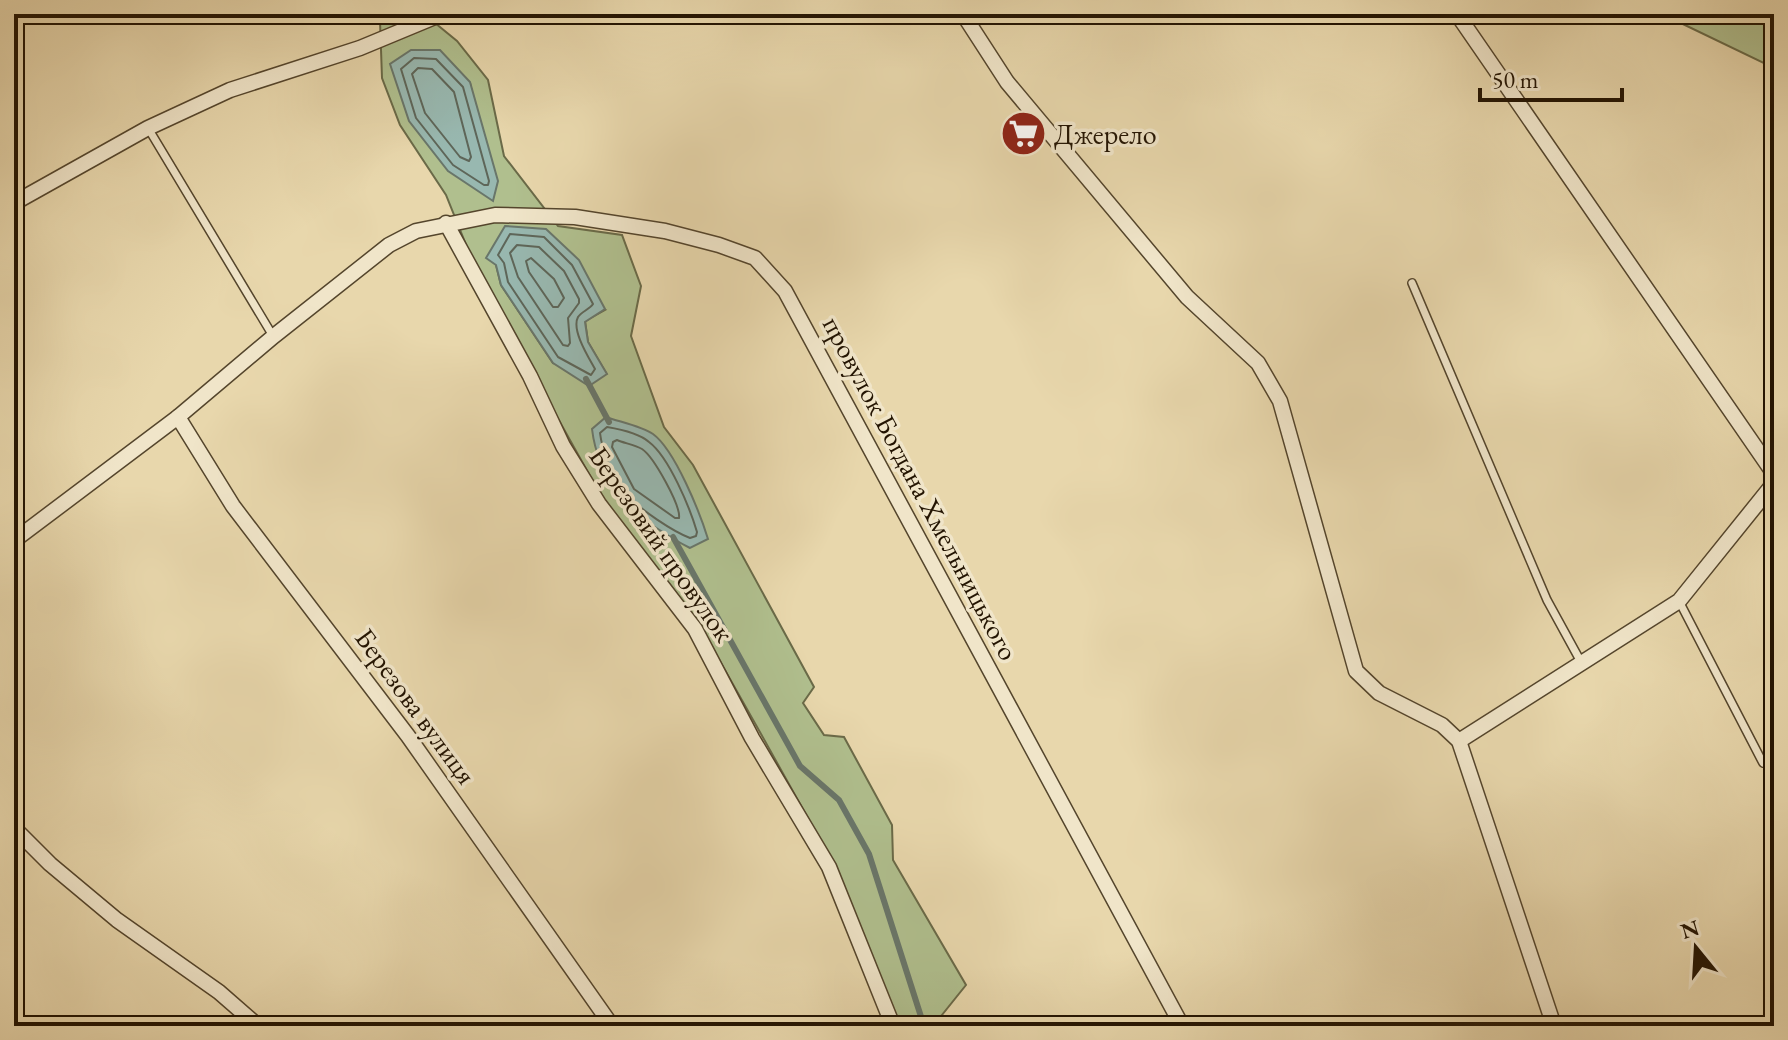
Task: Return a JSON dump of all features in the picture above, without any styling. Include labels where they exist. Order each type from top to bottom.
[{"type":"street","points":[[14,203],[148,128],[230,90],[360,48],[442,14]]},
{"type":"street","points":[[963,14],[1007,82],[1177,285],[1258,363],[1280,401],[1356,671],[1379,693],[1442,725],[1459,741],[1554,1026]]},
{"type":"street","points":[[1457,14],[1774,474]]},
{"type":"street","name":"провулок Богдана Хмельницького","points":[[20,536],[178,417],[389,245],[416,231],[495,215],[575,217],[665,231],[755,258],[785,291],[1182,1026]]},
{"type":"street","name":"Березовий провулок","points":[[446,223],[530,376],[563,446],[599,504],[695,629],[752,738],[829,867],[893,1026]]},
{"type":"street","name":"Березова вулиця","points":[[178,417],[233,506],[408,736],[612,1026]]},
{"type":"street","points":[[1459,741],[1679,601],[1774,483]]},
{"type":"street","points":[[14,828],[50,864],[117,920],[219,992],[258,1026]]},
{"type":"lane","points":[[148,128],[274,336]]},
{"type":"lane","points":[[1412,283],[1547,600],[1581,662]]},
{"type":"lane","points":[[1679,601],[1763,763]]},
{"type":"green space","points":[[374,14],[424,14],[457,41],[488,80],[504,156],[558,226],[622,235],[641,286],[631,336],[664,427],[693,465],[814,687],[803,703],[824,735],[844,737],[892,825],[893,860],[966,985],[942,1015],[951,1026],[897,1026],[834,865],[699,624],[604,501],[479,277],[446,195],[400,125],[382,78],[380,21]],"holes":[[[411,50],[470,83],[477,114]],[[496,265],[605,310],[585,321],[588,342],[606,373],[553,363],[501,285]]]},
{"type":"green space","points":[[1662,14],[1774,14],[1774,68]]},
{"type":"water","points":[[411,50],[440,50],[470,82],[498,181],[493,201],[448,171],[409,121],[390,64]]},
{"type":"water","points":[[505,226],[546,229],[579,260],[605,309],[585,322],[588,342],[607,374],[589,386],[553,363],[501,285],[496,265],[486,258]]},
{"type":"water","points":[[606,417],[648,431],[661,442],[686,483],[708,539],[690,548],[624,504],[601,465],[593,438],[592,429]]},
{"type":"waterway","points":[[1756,14],[1774,21]]},
{"type":"waterway","points":[[586,379],[609,422]]},
{"type":"waterway","points":[[673,537],[800,766],[839,800],[869,854],[924,1026]]},
{"type":"place","name":"Джерело","points":[[1023,134]]}]
